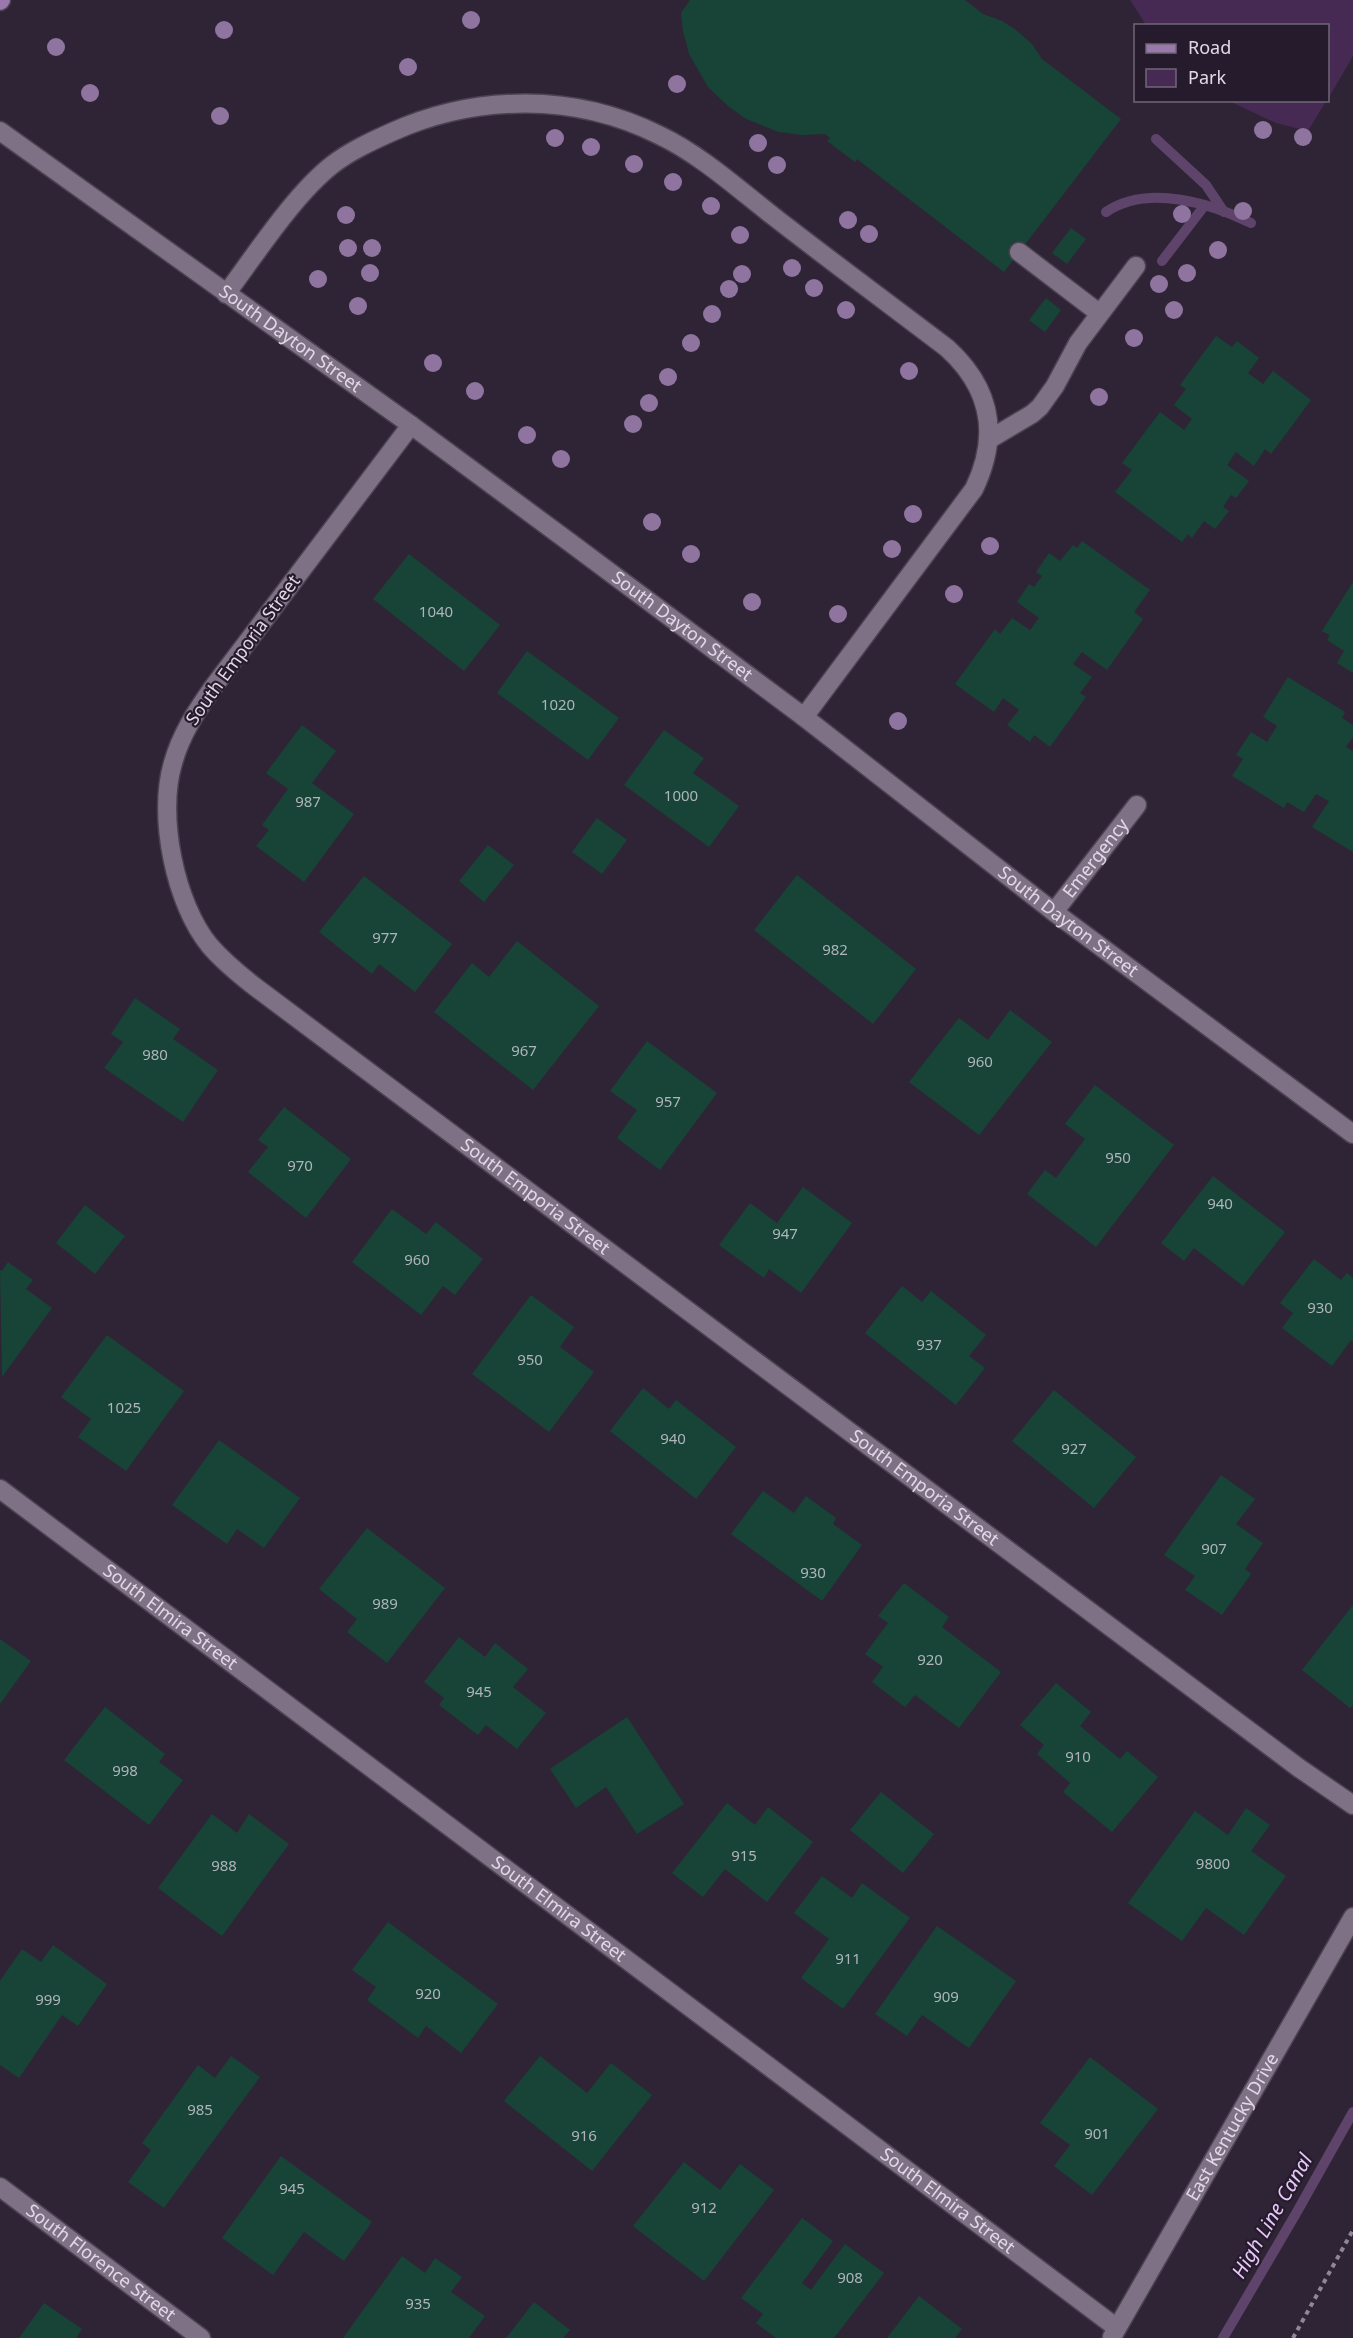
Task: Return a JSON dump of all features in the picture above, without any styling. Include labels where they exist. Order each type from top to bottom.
[{"type":"street","points":[[226,294],[310,186],[334,164],[381,136],[438,114],[503,103],[583,109],[636,124],[684,149],[947,348],[963,363],[975,379],[987,410],[990,439],[984,467],[974,489],[804,717]]},
{"type":"street","name":"South Dayton Street","points":[[0,131],[411,425],[804,717],[1054,912],[1353,1134]]},
{"type":"street","points":[[1019,252],[1099,313]]},
{"type":"street","points":[[990,439],[1032,414],[1040,406],[1099,313],[1136,266]]},
{"type":"street","name":"South Emporia Street","points":[[411,425],[214,686],[195,713],[179,743],[170,776],[171,844],[183,896],[205,939],[228,964],[266,995],[1280,1754],[1353,1805]]},
{"type":"street","name":"Emergency","points":[[1054,912],[1137,805]]},
{"type":"street","name":"South Elmira Street","points":[[0,1488],[1114,2333]]},
{"type":"street","name":"East Kentucky Drive","points":[[1114,2333],[1353,1917]]},
{"type":"street","name":"South Florence Street","points":[[0,2187],[201,2338]]},
{"type":"path","points":[[1293,2338],[1353,2230]]},
{"type":"green space","points":[[1130,0],[1353,0],[1353,56],[1329,97],[1329,24],[1145,24]]},
{"type":"green space","points":[[1231,102],[1325,102],[1308,131],[1276,123]]},
{"type":"building","points":[[690,0],[965,0],[983,14],[1002,21],[1016,30],[1032,44],[1042,59],[1121,119],[1004,272],[857,159],[855,162],[827,141],[830,138],[825,134],[802,135],[779,132],[746,119],[728,106],[708,87],[689,54],[681,13]]},
{"type":"building","points":[[1071,228],[1086,239],[1067,264],[1052,253]]},
{"type":"building","points":[[1046,298],[1061,310],[1045,332],[1029,320]]},
{"type":"building","points":[[1216,336],[1232,347],[1237,341],[1259,358],[1248,373],[1263,384],[1273,371],[1311,400],[1271,454],[1265,449],[1254,466],[1236,452],[1227,465],[1249,481],[1236,498],[1231,495],[1223,507],[1229,511],[1215,529],[1204,521],[1192,538],[1188,534],[1182,542],[1115,492],[1132,470],[1122,463],[1160,412],[1184,430],[1192,419],[1174,405],[1186,389],[1180,385]]},
{"type":"building","points":[[1082,541],[1150,590],[1134,612],[1143,619],[1107,670],[1082,652],[1073,664],[1092,677],[1080,693],[1086,697],[1050,747],[1034,735],[1030,742],[1007,725],[1019,710],[1003,698],[994,712],[955,684],[995,629],[1000,634],[1012,618],[1030,630],[1039,618],[1017,602],[1029,584],[1034,587],[1042,576],[1036,572],[1049,553],[1060,561],[1073,545],[1077,548]]},
{"type":"building","points":[[409,554],[500,625],[464,671],[373,599]]},
{"type":"building","points":[[1353,582],[1353,673],[1337,663],[1344,651],[1327,640],[1330,635],[1322,631]]},
{"type":"building","points":[[527,651],[619,718],[588,760],[497,693]]},
{"type":"building","points":[[1288,677],[1345,712],[1342,718],[1353,725],[1353,737],[1346,747],[1353,751],[1353,852],[1312,827],[1329,801],[1316,794],[1304,812],[1287,802],[1284,808],[1232,776],[1243,759],[1236,755],[1251,732],[1267,742],[1277,726],[1263,717]]},
{"type":"building","points":[[302,725],[336,751],[312,783],[354,814],[304,882],[256,846],[269,830],[262,825],[288,789],[266,773]]},
{"type":"building","points":[[664,730],[704,758],[693,773],[739,806],[709,847],[624,785]]},
{"type":"building","points":[[597,818],[627,840],[602,874],[572,852]]},
{"type":"building","points":[[488,845],[514,865],[484,902],[459,881]]},
{"type":"building","points":[[797,875],[916,969],[873,1024],[754,930]]},
{"type":"building","points":[[364,876],[452,944],[415,992],[379,964],[372,974],[319,932]]},
{"type":"building","points":[[517,941],[599,1006],[533,1090],[434,1012],[472,963],[489,977]]},
{"type":"building","points":[[135,998],[180,1029],[173,1039],[218,1070],[183,1122],[104,1068],[123,1042],[111,1034]]},
{"type":"building","points":[[1010,1010],[1052,1042],[979,1135],[909,1082],[959,1018],[988,1040]]},
{"type":"building","points":[[647,1041],[717,1093],[660,1170],[617,1138],[637,1110],[610,1091]]},
{"type":"building","points":[[1095,1085],[1174,1145],[1096,1247],[1027,1194],[1045,1170],[1056,1178],[1085,1139],[1065,1124]]},
{"type":"building","points":[[284,1107],[351,1159],[306,1218],[248,1172],[268,1147],[258,1140]]},
{"type":"building","points":[[1213,1176],[1285,1232],[1243,1286],[1194,1248],[1184,1261],[1161,1243]]},
{"type":"building","points":[[803,1187],[852,1223],[801,1293],[769,1269],[764,1278],[719,1245],[750,1203],[777,1223]]},
{"type":"building","points":[[85,1205],[125,1236],[95,1274],[56,1243]]},
{"type":"building","points":[[392,1209],[426,1234],[436,1222],[483,1259],[455,1295],[443,1286],[421,1315],[352,1262]]},
{"type":"building","points":[[1314,1259],[1341,1280],[1347,1273],[1353,1278],[1353,1342],[1351,1340],[1332,1366],[1282,1328],[1293,1313],[1280,1303]]},
{"type":"building","points":[[8,1262],[33,1280],[26,1289],[52,1308],[2,1377],[0,1270],[2,1271]]},
{"type":"building","points":[[902,1286],[922,1302],[931,1291],[986,1335],[969,1356],[985,1368],[956,1405],[865,1333]]},
{"type":"building","points":[[531,1295],[574,1327],[560,1347],[594,1372],[549,1432],[472,1374]]},
{"type":"building","points":[[107,1335],[184,1391],[126,1471],[78,1437],[91,1419],[61,1397]]},
{"type":"building","points":[[643,1388],[669,1409],[676,1400],[736,1447],[696,1499],[610,1431]]},
{"type":"building","points":[[1054,1390],[1136,1457],[1094,1508],[1012,1441]]},
{"type":"building","points":[[219,1440],[300,1498],[264,1548],[237,1529],[227,1544],[172,1505]]},
{"type":"building","points":[[1221,1475],[1255,1499],[1236,1524],[1263,1543],[1245,1569],[1251,1574],[1222,1615],[1185,1590],[1195,1576],[1164,1555]]},
{"type":"building","points":[[763,1491],[794,1513],[806,1496],[836,1518],[833,1524],[862,1545],[822,1601],[731,1534]]},
{"type":"building","points":[[367,1528],[445,1588],[387,1663],[347,1632],[357,1619],[319,1589]]},
{"type":"building","points":[[904,1583],[949,1617],[942,1627],[1001,1672],[959,1728],[915,1695],[905,1707],[872,1682],[883,1667],[865,1654],[888,1623],[878,1616]]},
{"type":"building","points":[[1353,1605],[1353,1705],[1350,1708],[1302,1670]]},
{"type":"building","points":[[459,1637],[485,1657],[495,1643],[528,1669],[513,1687],[546,1713],[517,1749],[486,1725],[478,1735],[439,1705],[444,1698],[424,1682]]},
{"type":"building","points":[[0,1639],[31,1661],[0,1704]]},
{"type":"building","points":[[1056,1683],[1091,1712],[1080,1726],[1120,1759],[1127,1751],[1158,1777],[1112,1832],[1063,1792],[1070,1783],[1037,1754],[1044,1745],[1020,1725]]},
{"type":"building","points":[[105,1707],[165,1754],[159,1762],[183,1780],[149,1825],[64,1760]]},
{"type":"building","points":[[627,1717],[684,1804],[637,1834],[606,1787],[576,1808],[550,1769]]},
{"type":"building","points":[[881,1792],[934,1834],[903,1873],[850,1830]]},
{"type":"building","points":[[727,1803],[755,1825],[768,1807],[813,1842],[767,1902],[725,1869],[703,1897],[672,1873]]},
{"type":"building","points":[[1246,1808],[1270,1825],[1251,1851],[1286,1876],[1244,1935],[1206,1908],[1182,1941],[1128,1903],[1195,1811],[1228,1835]]},
{"type":"building","points":[[212,1814],[237,1833],[249,1814],[289,1844],[222,1936],[158,1888]]},
{"type":"building","points":[[822,1876],[852,1898],[862,1883],[910,1918],[843,2009],[801,1978],[829,1939],[794,1913]]},
{"type":"building","points":[[388,1922],[498,2004],[461,2053],[426,2026],[418,2038],[367,2000],[376,1987],[352,1970]]},
{"type":"building","points":[[937,1926],[1016,1981],[969,2048],[922,2015],[907,2036],[875,2014]]},
{"type":"building","points":[[53,1945],[107,1984],[78,2026],[62,2015],[19,2078],[0,2065],[0,1981],[22,1949],[41,1962]]},
{"type":"building","points":[[231,2056],[260,2077],[164,2208],[128,2182],[151,2150],[142,2143],[198,2065],[215,2078]]},
{"type":"building","points":[[540,2056],[587,2093],[611,2063],[652,2095],[592,2171],[504,2101]]},
{"type":"building","points":[[1090,2057],[1158,2109],[1092,2195],[1054,2166],[1070,2145],[1040,2123]]},
{"type":"building","points":[[281,2156],[372,2222],[344,2261],[304,2232],[273,2275],[222,2238]]},
{"type":"building","points":[[684,2162],[720,2190],[740,2164],[774,2190],[704,2281],[633,2226]]},
{"type":"building","points":[[802,2218],[833,2241],[802,2283],[811,2290],[845,2244],[884,2273],[834,2338],[776,2338],[756,2323],[763,2314],[741,2298]]},
{"type":"building","points":[[402,2256],[425,2273],[435,2258],[462,2277],[451,2292],[485,2316],[469,2338],[343,2338]]},
{"type":"building","points":[[919,2296],[962,2329],[955,2338],[887,2338]]},
{"type":"building","points":[[534,2302],[570,2330],[563,2338],[506,2338]]},
{"type":"building","points":[[44,2303],[82,2329],[76,2338],[19,2338]]},
{"type":"waterway","points":[[1156,139],[1206,185],[1224,212]]},
{"type":"waterway","points":[[1106,212],[1141,199],[1160,198],[1198,203],[1251,223]]},
{"type":"waterway","points":[[1162,261],[1205,205]]},
{"type":"waterway","name":"High Line Canal","points":[[1223,2338],[1353,2112]]}]
